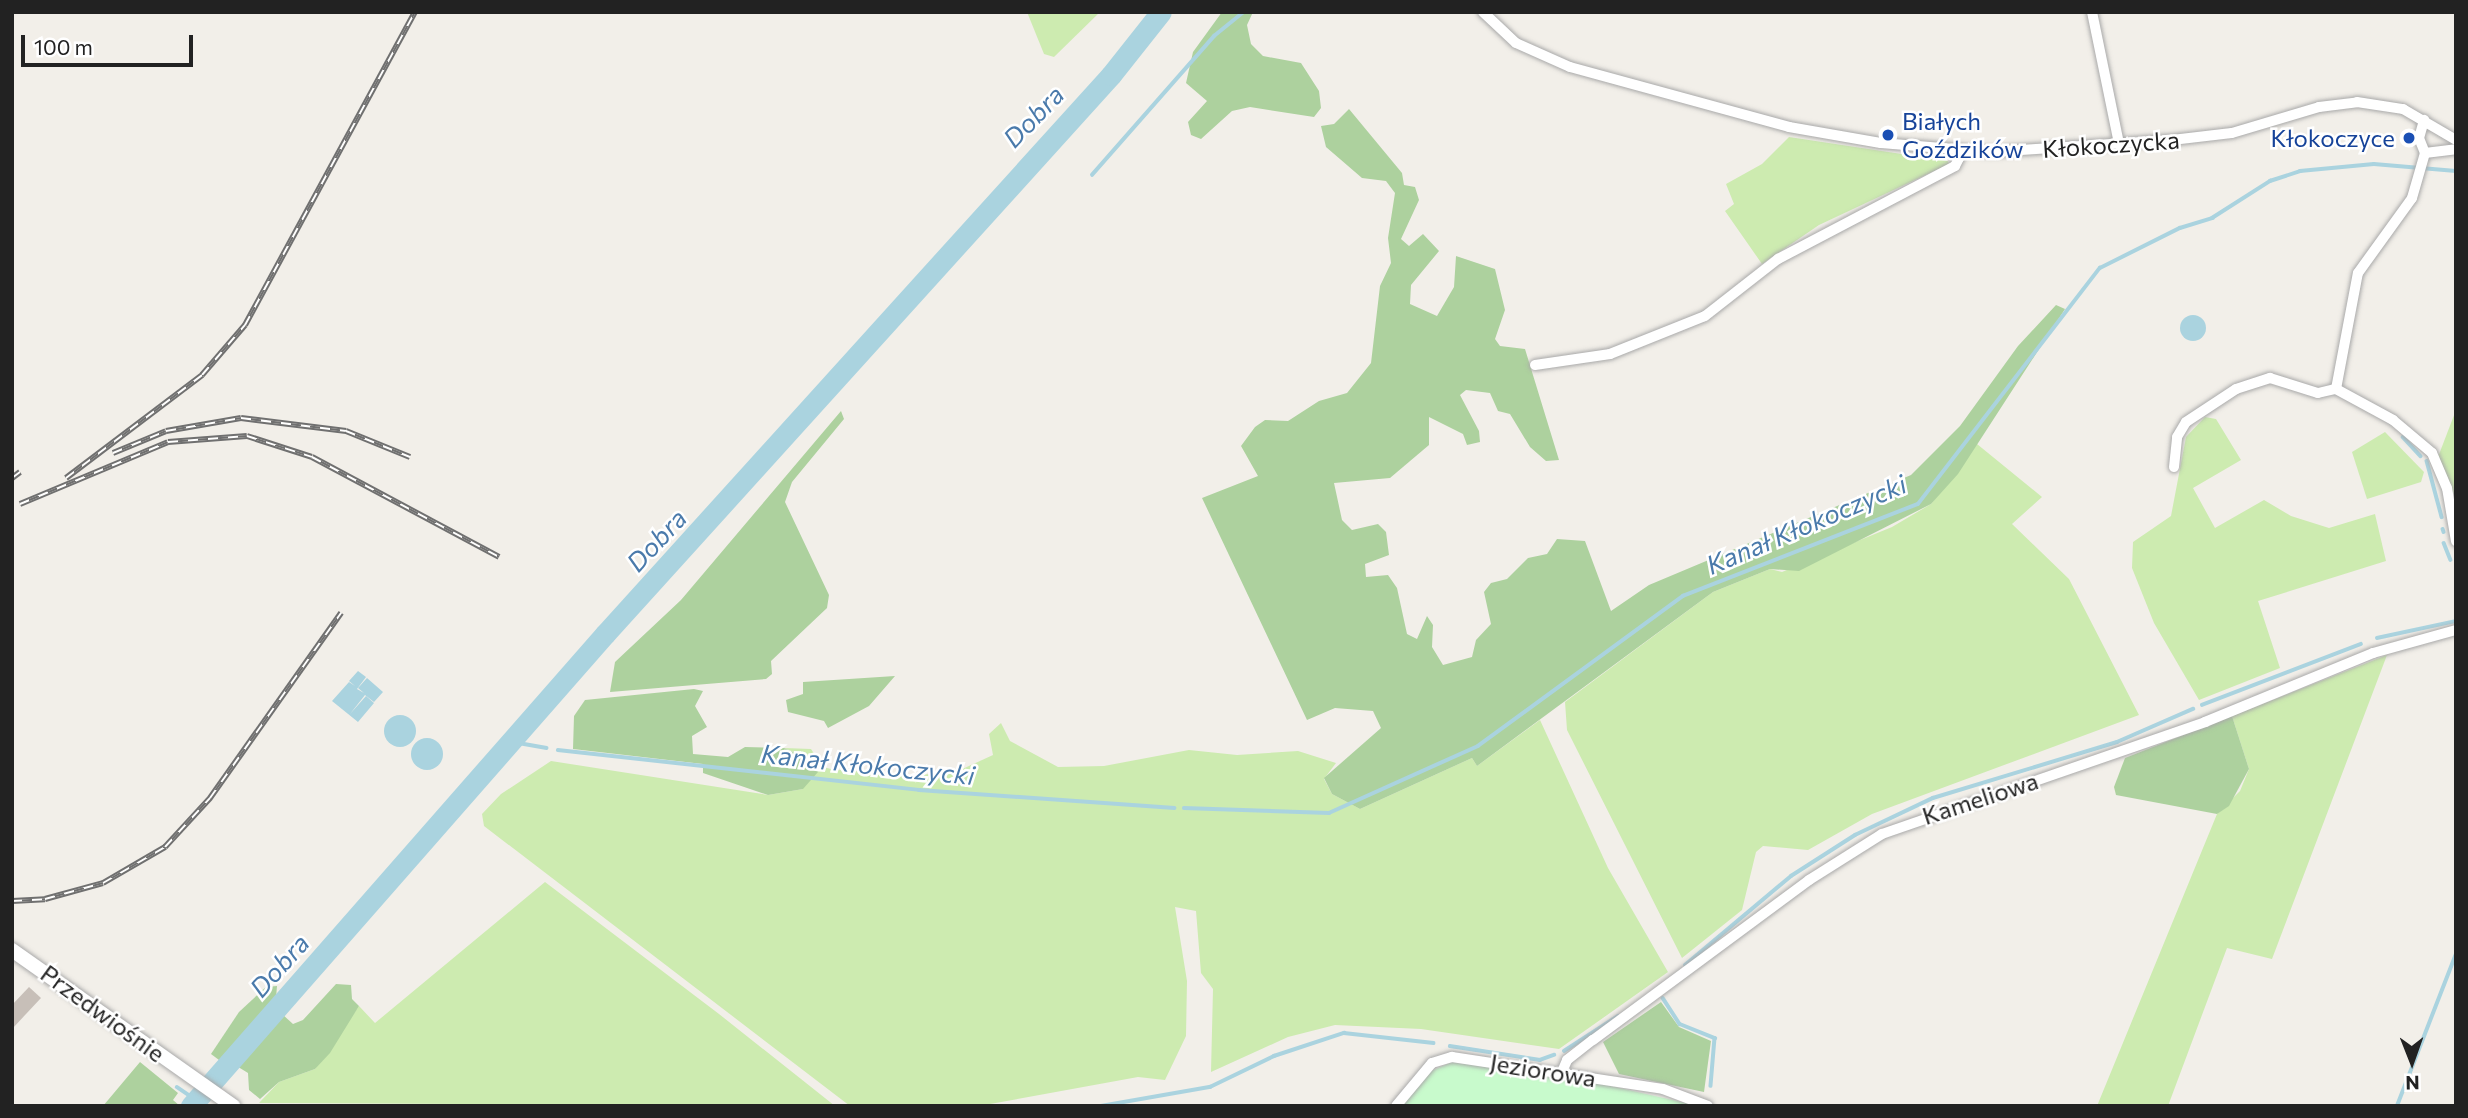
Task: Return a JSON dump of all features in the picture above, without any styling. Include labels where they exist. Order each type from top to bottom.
[{"type":"street","name":"Kłokoczycka","points":[[1483,12],[1516,43],[1570,67],[1789,127],[1964,150],[2119,144],[2232,133],[2341,103],[2382,104],[2424,120],[2456,140]]},
{"type":"street","points":[[2092,12],[2119,144]]},
{"type":"street","points":[[2336,389],[2363,259],[2404,214],[2422,164],[2419,138],[2424,120]]},
{"type":"street","points":[[2422,164],[2456,149]]},
{"type":"street","points":[[1535,365],[1610,354],[1705,316],[1777,259],[1955,166],[1964,150]]},
{"type":"street","points":[[2174,467],[2177,437],[2186,422],[2236,389],[2270,378],[2318,393],[2336,389],[2393,420],[2432,453],[2447,488],[2456,541]]},
{"type":"street","name":"Kameliowa","points":[[1562,1072],[1567,1060],[1592,1040],[1810,880],[1882,834],[2193,726],[2373,653],[2456,630]]},
{"type":"street","name":"Przedwiośnie","points":[[12,950],[230,1103]]},
{"type":"street","name":"Jeziorowa","points":[[1396,1106],[1415,1079],[1443,1058],[1562,1072],[1683,1093],[1708,1106]]},
{"type":"green space","points":[[1027,12],[1100,12],[1054,57],[1044,54]]},
{"type":"green space","points":[[1222,12],[1253,12],[1247,25],[1251,44],[1263,56],[1301,63],[1319,91],[1321,108],[1314,117],[1250,107],[1232,111],[1201,139],[1191,135],[1188,122],[1207,101],[1186,83],[1193,52]]},
{"type":"green space","points":[[1349,109],[1402,173],[1404,185],[1415,187],[1419,200],[1401,239],[1409,246],[1423,234],[1439,251],[1411,285],[1410,304],[1437,316],[1454,287],[1456,256],[1495,269],[1505,310],[1495,339],[1500,346],[1525,349],[1559,460],[1546,461],[1530,447],[1510,414],[1498,411],[1490,393],[1466,390],[1460,395],[1479,431],[1480,442],[1467,445],[1463,434],[1429,417],[1429,445],[1390,478],[1334,483],[1342,520],[1352,530],[1378,524],[1386,532],[1389,555],[1365,564],[1366,577],[1388,575],[1397,588],[1407,634],[1417,639],[1427,616],[1433,625],[1432,647],[1443,665],[1472,657],[1476,640],[1491,624],[1484,592],[1491,583],[1507,579],[1528,558],[1547,554],[1557,539],[1585,541],[1611,611],[1649,585],[1911,475],[1960,426],[2018,346],[2056,305],[2065,309],[1958,474],[1931,504],[1799,571],[1770,569],[1713,592],[1477,766],[1472,758],[1360,809],[1332,794],[1324,778],[1381,728],[1373,711],[1335,708],[1307,720],[1202,498],[1258,476],[1241,446],[1255,427],[1265,420],[1288,421],[1319,401],[1347,393],[1371,363],[1380,286],[1391,263],[1388,238],[1395,193],[1386,181],[1362,178],[1326,147],[1321,126],[1334,124]]},
{"type":"green space","points":[[1789,137],[1948,161],[1949,164],[1819,225],[1762,264],[1725,211],[1734,204],[1726,184],[1762,164]]},
{"type":"green space","points":[[2456,410],[2456,493],[2454,494],[2438,457]]},
{"type":"green space","points":[[841,411],[844,419],[792,482],[785,502],[829,595],[827,608],[771,661],[772,674],[766,679],[610,692],[615,662],[681,600]]},
{"type":"green space","points":[[2205,417],[2216,419],[2241,460],[2193,488],[2215,528],[2264,500],[2291,516],[2329,528],[2375,514],[2386,561],[2258,601],[2280,668],[2199,700],[2154,623],[2132,568],[2133,542],[2171,516],[2186,437]]},
{"type":"green space","points":[[2385,432],[2424,472],[2421,482],[2367,499],[2352,452]]},
{"type":"green space","points":[[1977,444],[2042,497],[2012,524],[2069,579],[2139,715],[1872,814],[1808,850],[1763,846],[1756,852],[1742,910],[1682,958],[1567,730],[1565,702],[1713,592],[1770,569],[1782,572],[1892,527],[1931,504]]},
{"type":"green space","points":[[2387,655],[2272,959],[2227,948],[2168,1106],[2097,1106],[2217,814],[2240,791],[2249,769],[2232,716]]},
{"type":"green space","points":[[895,676],[869,706],[828,728],[824,721],[788,712],[786,700],[803,694],[803,682]]},
{"type":"green space","points":[[694,689],[703,691],[695,706],[707,727],[692,736],[693,754],[728,757],[745,747],[784,748],[816,762],[818,772],[803,789],[768,795],[703,773],[703,764],[573,749],[574,716],[585,700]]},
{"type":"green space","points":[[2232,716],[2249,769],[2229,806],[2217,814],[2116,795],[2114,787],[2125,758]]},
{"type":"green space","points":[[1540,720],[1608,868],[1668,972],[1559,1049],[1421,1029],[1335,1025],[1288,1037],[1211,1072],[1213,989],[1201,973],[1196,911],[1175,907],[1187,981],[1186,1036],[1165,1080],[1138,1077],[979,1106],[850,1106],[484,826],[482,814],[501,794],[551,761],[768,795],[803,789],[804,756],[784,748],[811,749],[823,767],[831,769],[911,776],[958,771],[993,755],[989,734],[1001,723],[1010,741],[1058,767],[1104,766],[1189,750],[1237,755],[1298,751],[1336,763],[1324,779],[1332,794],[1360,809],[1472,758],[1477,766]]},
{"type":"green space","points":[[545,882],[835,1106],[259,1103],[279,1082],[315,1069],[359,1006],[375,1023]]},
{"type":"green space","points":[[336,984],[351,985],[352,999],[359,1006],[330,1053],[315,1069],[279,1082],[260,1099],[249,1090],[248,1073],[235,1065],[282,1014],[293,1024],[303,1020]]},
{"type":"green space","points":[[277,986],[276,998],[219,1060],[211,1054],[239,1012],[266,987]]},
{"type":"green space","points":[[1661,1002],[1679,1027],[1711,1041],[1704,1092],[1619,1074],[1603,1042]]},
{"type":"green space","points":[[140,1062],[178,1093],[173,1100],[180,1106],[103,1106]]},
{"type":"green space","points":[[1452,1062],[1589,1081],[1699,1106],[1402,1106],[1429,1072]]},
{"type":"water","points":[[2193,315],[2202,319],[2206,328],[2202,337],[2193,341],[2184,337],[2180,328],[2184,319]]},
{"type":"water","points":[[358,671],[366,677],[357,689],[364,693],[358,688],[367,678],[383,692],[374,702],[365,695],[350,714],[366,696],[374,703],[358,722],[332,701],[349,682],[355,686],[349,681]]},
{"type":"water","points":[[400,715],[411,720],[416,731],[411,742],[400,747],[389,742],[384,731],[389,720]]},
{"type":"water","points":[[427,738],[438,743],[443,754],[438,765],[427,770],[416,765],[411,754],[416,743]]},
{"type":"building","points":[[29,987],[41,998],[12,1029],[12,1005]]},
{"type":"waterway","name":"Dobra","points":[[191,1106],[605,634],[1111,75],[1161,12]]},
{"type":"waterway","points":[[1092,175],[1214,36],[1244,12]]},
{"type":"waterway","name":"Kanał Kłokoczycki","points":[[1184,808],[1329,813],[1478,746],[1683,596],[1918,504],[2100,268],[2180,228],[2212,218],[2270,181],[2300,171],[2374,164],[2456,171]]},
{"type":"waterway","points":[[2403,437],[2421,456]]},
{"type":"waterway","points":[[2427,461],[2442,517]]},
{"type":"waterway","points":[[2444,543],[2451,560]]},
{"type":"waterway","points":[[2377,638],[2456,621]]},
{"type":"waterway","points":[[2202,705],[2361,644]]},
{"type":"waterway","points":[[1685,965],[1791,876],[1855,835],[1933,798],[2117,742],[2193,709]]},
{"type":"waterway","name":"Kanał Kłokoczycki","points":[[513,742],[546,748]]},
{"type":"waterway","name":"Kanał Kłokoczycki","points":[[558,750],[919,790],[1174,808]]},
{"type":"waterway","points":[[2397,1106],[2456,954]]},
{"type":"waterway","points":[[1663,998],[1680,1024],[1715,1038],[1711,1086]]},
{"type":"waterway","points":[[1564,1051],[1618,1016]]},
{"type":"waterway","points":[[1101,1106],[1210,1087],[1274,1056],[1344,1033],[1433,1043]]},
{"type":"waterway","points":[[1450,1046],[1540,1060],[1554,1055]]},
{"type":"waterway","points":[[177,1087],[196,1100]]},
{"type":"railway","points":[[66,478],[202,375],[245,325],[415,12]]},
{"type":"railway","points":[[113,453],[166,431],[241,418],[346,431],[410,457]]},
{"type":"railway","points":[[20,504],[168,442],[247,436],[312,457],[499,557]]},
{"type":"railway","points":[[12,478],[20,472]]},
{"type":"railway","points":[[12,901],[45,899],[103,883],[165,847],[210,798],[341,613]]},
{"type":"place","name":"Białych Goździków","points":[[1888,135]]},
{"type":"place","name":"Kłokoczyce","points":[[2409,138]]}]
